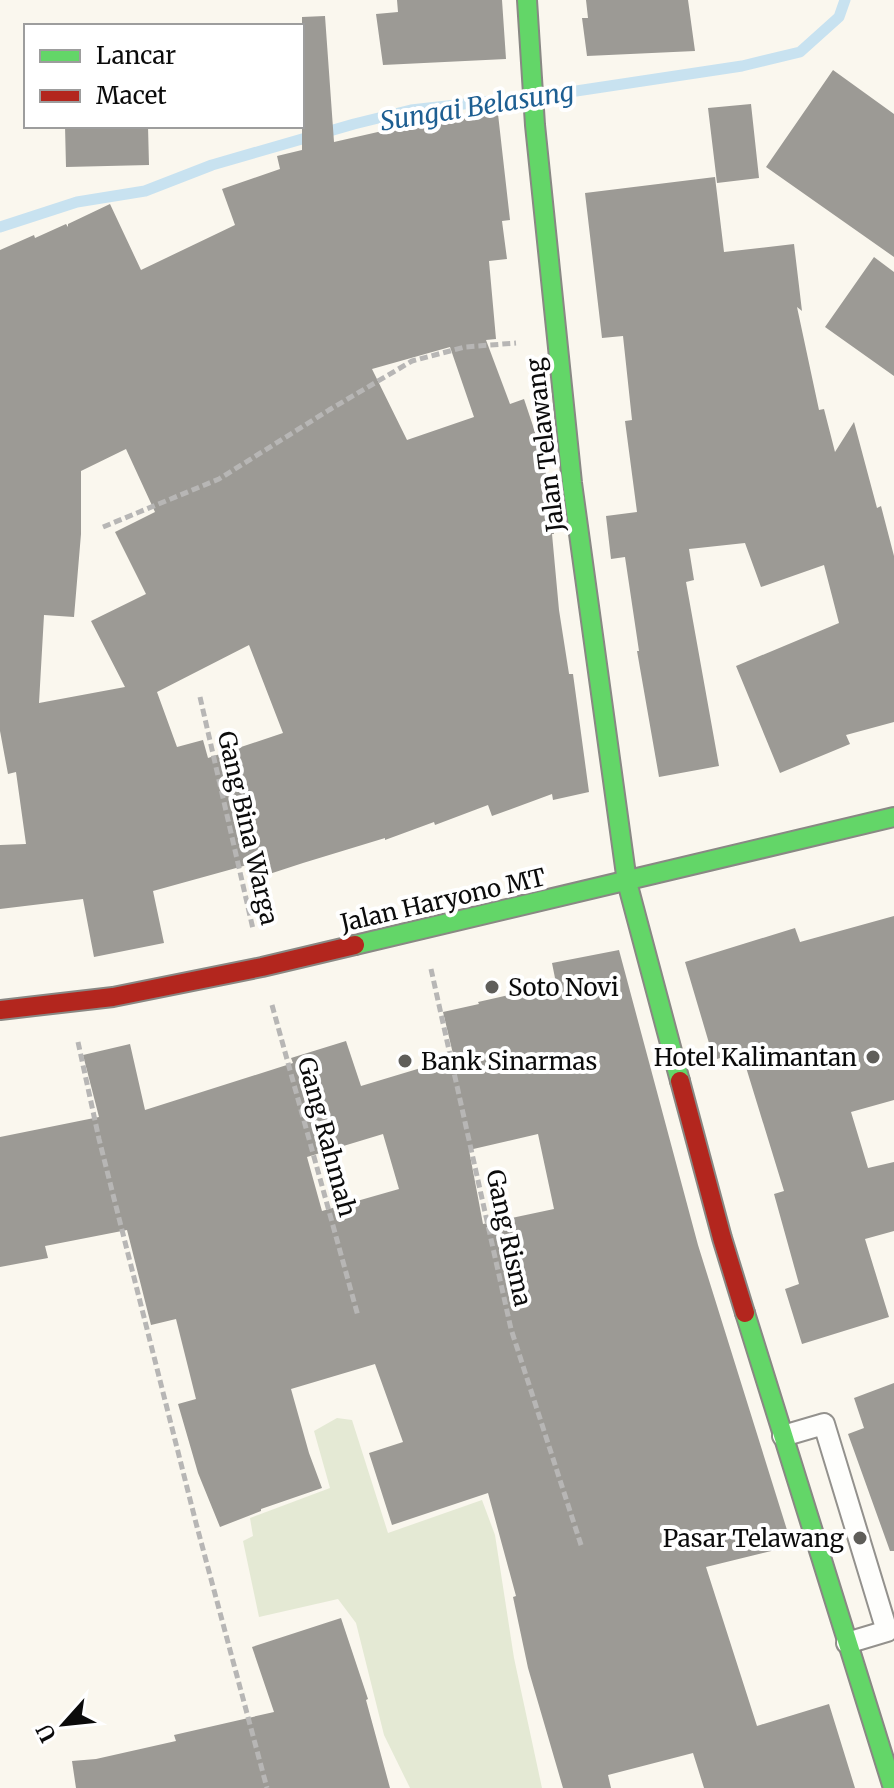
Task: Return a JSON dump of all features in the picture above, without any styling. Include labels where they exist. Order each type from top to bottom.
[{"type":"street","name":"Jalan Telawang","points":[[527,0],[535,125],[572,483],[627,882],[722,1238],[893,1788]]},
{"type":"street","name":"Jalan Haryono MT","points":[[0,1010],[113,997],[262,967],[894,817]]},
{"type":"lane","points":[[783,1436],[824,1424],[887,1631],[847,1643]]},
{"type":"path","points":[[103,527],[219,479],[412,361],[465,347],[557,340]]},
{"type":"path","name":"Gang Bina Warga","points":[[200,697],[262,967]]},
{"type":"path","name":"Gang Risma","points":[[423,930],[511,1329],[582,1548]]},
{"type":"path","name":"Gang Rahmah","points":[[262,967],[358,1316]]},
{"type":"path","points":[[70,1002],[102,1154],[267,1788]]},
{"type":"green space","points":[[337,1418],[352,1420],[388,1533],[482,1500],[495,1535],[514,1658],[542,1788],[410,1788],[384,1735],[356,1623],[338,1599],[259,1617],[243,1541],[253,1536],[250,1518],[330,1488],[314,1431]]},
{"type":"building","points":[[397,0],[502,0],[506,59],[383,65],[376,14],[398,12]]},
{"type":"building","points":[[586,0],[688,0],[695,51],[587,56],[582,18],[588,18]]},
{"type":"building","points":[[325,16],[334,142],[390,127],[498,114],[510,220],[502,221],[507,259],[489,261],[496,339],[486,340],[510,404],[524,399],[544,459],[554,534],[559,610],[569,674],[573,674],[589,792],[553,800],[552,794],[492,816],[488,805],[435,825],[434,822],[251,880],[247,865],[153,891],[164,943],[94,957],[83,899],[0,909],[0,845],[26,844],[16,772],[8,774],[0,731],[0,250],[66,224],[68,227],[68,224],[110,204],[141,270],[235,225],[222,189],[280,169],[277,156],[302,150],[302,17]],"holes":[[[450,347],[474,417],[407,440],[372,369]],[[126,449],[155,512],[115,532],[146,594],[91,621],[125,687],[39,703],[44,615],[74,617],[81,534],[81,471]],[[249,645],[283,733],[208,758],[203,740],[177,747],[157,692]]]},
{"type":"building","points":[[833,70],[894,114],[894,257],[766,167]]},
{"type":"building","points":[[751,104],[759,178],[717,183],[708,108]]},
{"type":"building","points":[[65,128],[148,128],[149,165],[66,167]]},
{"type":"building","points":[[715,177],[724,252],[794,244],[802,311],[797,307],[819,410],[824,409],[835,452],[854,422],[877,508],[881,506],[894,556],[894,722],[846,735],[850,744],[780,773],[736,666],[839,623],[824,565],[761,587],[745,543],[689,549],[694,580],[686,582],[719,766],[659,777],[637,651],[625,557],[611,559],[606,516],[637,512],[625,421],[632,420],[623,336],[602,338],[585,193]]},
{"type":"building","points":[[874,257],[894,272],[894,376],[825,327]]},
{"type":"building","points":[[894,916],[894,1100],[851,1112],[868,1168],[894,1162],[894,1231],[865,1239],[889,1317],[802,1344],[785,1289],[799,1284],[774,1194],[784,1191],[741,1051],[714,1060],[685,962],[795,928],[800,942]]},
{"type":"building","points":[[619,950],[698,1245],[792,1546],[706,1567],[757,1726],[829,1704],[855,1788],[704,1788],[693,1753],[608,1775],[611,1788],[563,1788],[528,1668],[513,1597],[516,1596],[488,1493],[392,1525],[369,1453],[403,1442],[375,1364],[291,1389],[322,1488],[220,1527],[198,1473],[178,1404],[196,1399],[176,1319],[151,1325],[127,1230],[45,1246],[48,1258],[0,1267],[0,1137],[99,1117],[83,1055],[130,1044],[145,1110],[293,1063],[291,1058],[346,1041],[361,1086],[454,1058],[443,1012],[556,983],[552,963]],"holes":[[[383,1134],[399,1189],[322,1211],[307,1157]],[[538,1134],[554,1209],[483,1224],[469,1150]]]},
{"type":"building","points":[[894,1383],[894,1551],[890,1551],[848,1434],[864,1428],[854,1398]]},
{"type":"building","points":[[341,1618],[368,1699],[390,1788],[76,1788],[72,1761],[96,1759],[176,1741],[174,1735],[274,1712],[252,1647]]},
{"type":"waterway","name":"Sungai Belasung","points":[[543,96],[742,66],[800,52],[839,17],[845,0]]},
{"type":"waterway","name":"Sungai Belasung","points":[[0,227],[77,202],[145,191],[212,165],[354,124],[411,110],[526,97]]},
{"type":"traffic: fast","points":[[527,0],[535,125],[572,483],[627,882],[680,1081]]},
{"type":"traffic: fast","points":[[355,945],[894,817]]},
{"type":"traffic: fast","points":[[745,1313],[893,1788]]},
{"type":"traffic: jam","points":[[0,1010],[113,997],[355,945]]},
{"type":"traffic: jam","points":[[680,1081],[745,1313]]},
{"type":"place","name":"Soto Novi","points":[[492,987]]},
{"type":"place","name":"Hotel Kalimantan","points":[[873,1057]]},
{"type":"place","name":"Bank Sinarmas","points":[[405,1061]]},
{"type":"place","name":"Pasar Telawang","points":[[860,1538]]}]
